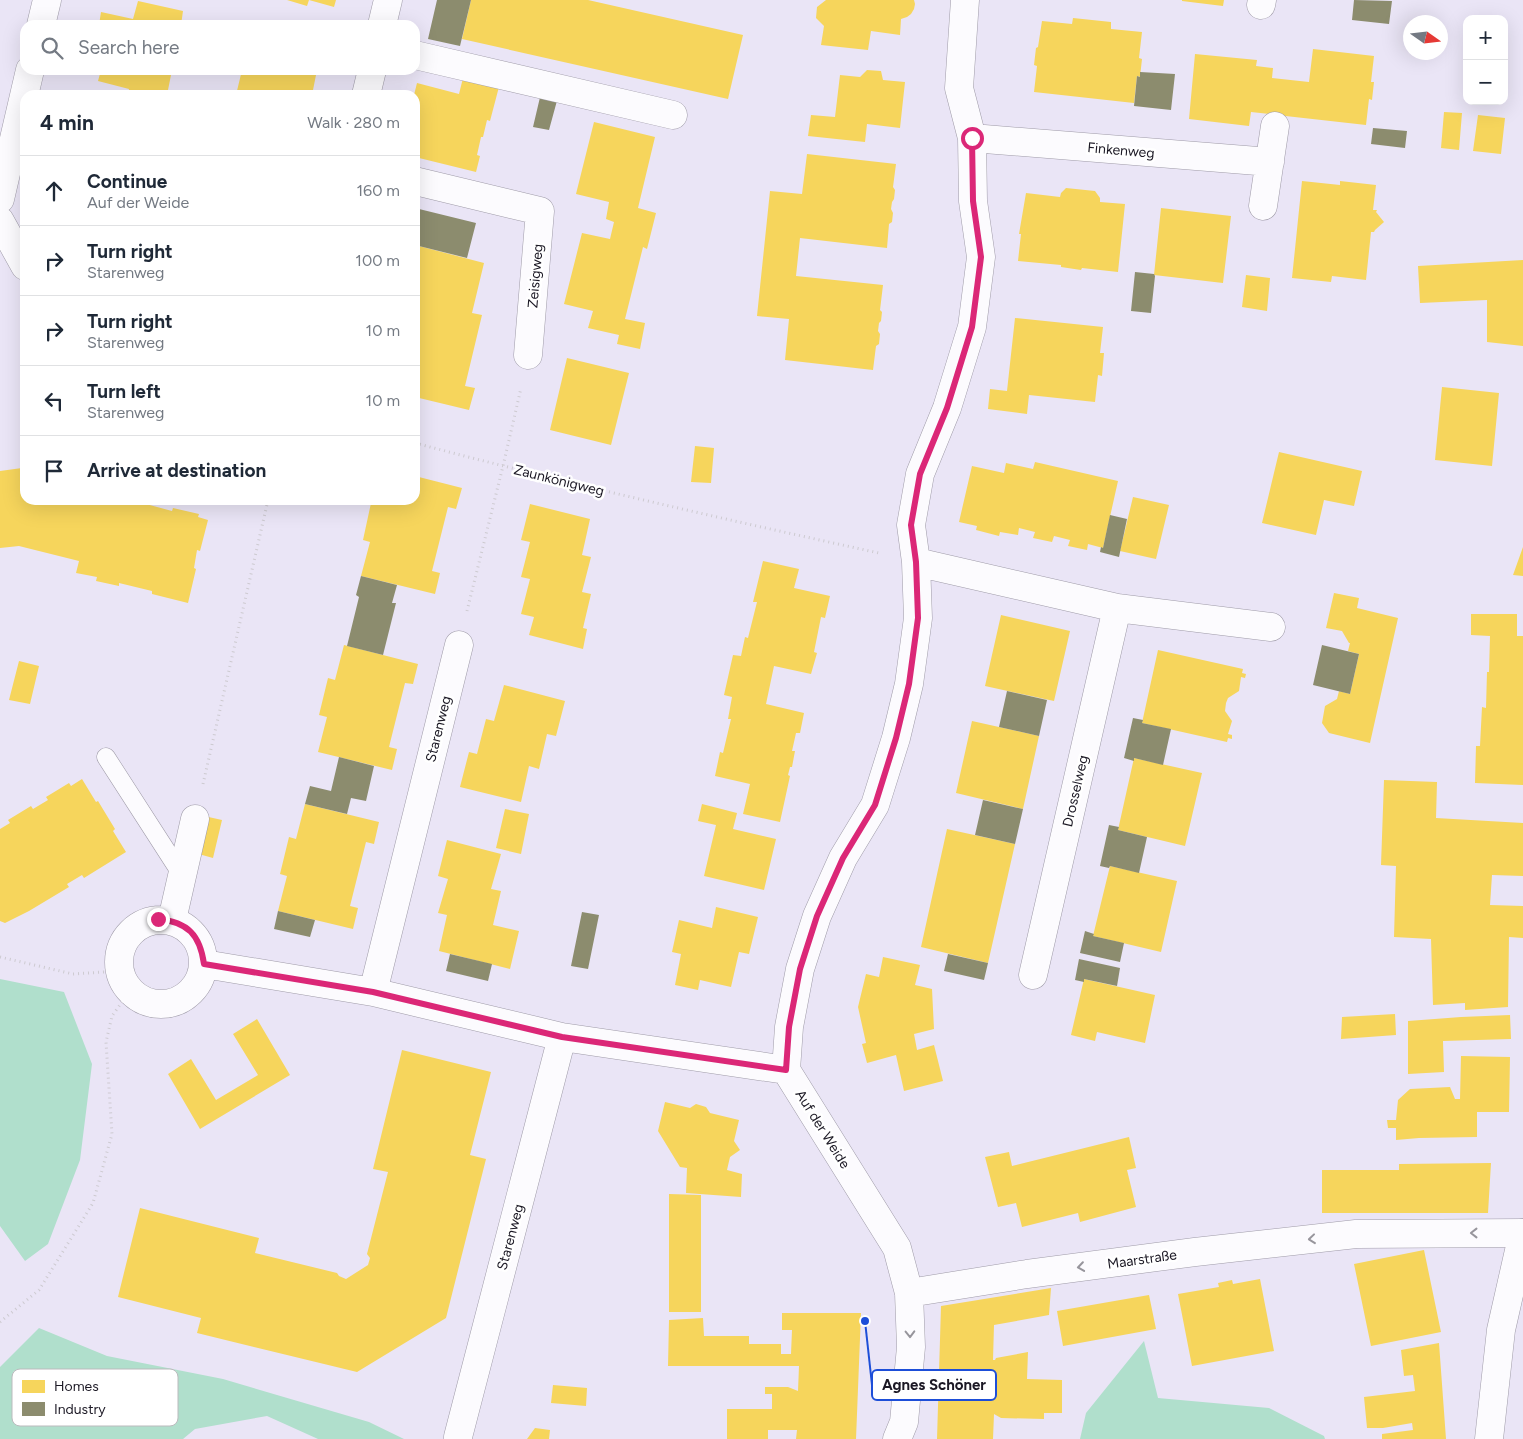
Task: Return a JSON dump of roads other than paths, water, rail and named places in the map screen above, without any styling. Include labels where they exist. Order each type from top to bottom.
[{"type":"street","points":[[42,20],[47,0]]},
{"type":"street","points":[[383,20],[388,0]]},
{"type":"street","points":[[204,964],[373,992],[562,1037],[786,1070],[789,1027],[800,969],[817,916],[843,858],[875,805],[896,738],[909,684],[918,618],[916,562],[911,525],[920,474],[947,408],[972,327],[981,257],[973,201],[972,138],[959,88],[965,0]]},
{"type":"street","points":[[420,56],[673,115]]},
{"type":"street","points":[[25,90],[29,75]]},
{"type":"street","points":[[367,90],[371,75]]},
{"type":"street","points":[[0,199],[20,113]]},
{"type":"street","points":[[1263,206],[1275,126]]},
{"type":"street","name":"Finkenweg","points":[[972,138],[1270,162]]},
{"type":"street","name":"Zeisigweg","points":[[420,182],[540,211],[528,355]]},
{"type":"street","points":[[0,221],[20,257]]},
{"type":"street","points":[[916,562],[1117,608],[1272,627]]},
{"type":"street","name":"Drosselweg","points":[[1033,975],[1117,608]]},
{"type":"street","name":"Starenweg","points":[[373,992],[459,645]]},
{"type":"street","points":[[172,920],[195,820]]},
{"type":"street","points":[[158,919],[172,920],[186,927],[196,936],[202,949],[204,964],[201,978],[194,990],[182,999],[168,1004],[154,1004],[141,1000],[124,981],[119,956],[123,942],[132,931],[144,922],[158,919]]},
{"type":"street","name":"Starenweg","points":[[458,1437],[562,1037]]},
{"type":"street","name":"Auf der Weide","points":[[786,1070],[897,1248],[909,1293]]},
{"type":"street","points":[[1489,1439],[1501,1330],[1523,1233]]},
{"type":"street","name":"Maarstraße","points":[[909,1293],[1027,1274],[1195,1252],[1356,1234],[1523,1233]]},
{"type":"street","points":[[897,1439],[904,1422],[910,1347],[909,1293]]},
{"type":"lane","points":[[106,757],[182,875]]},
{"type":"place","name":"Agnes Schöner","points":[[865,1321]]}]
